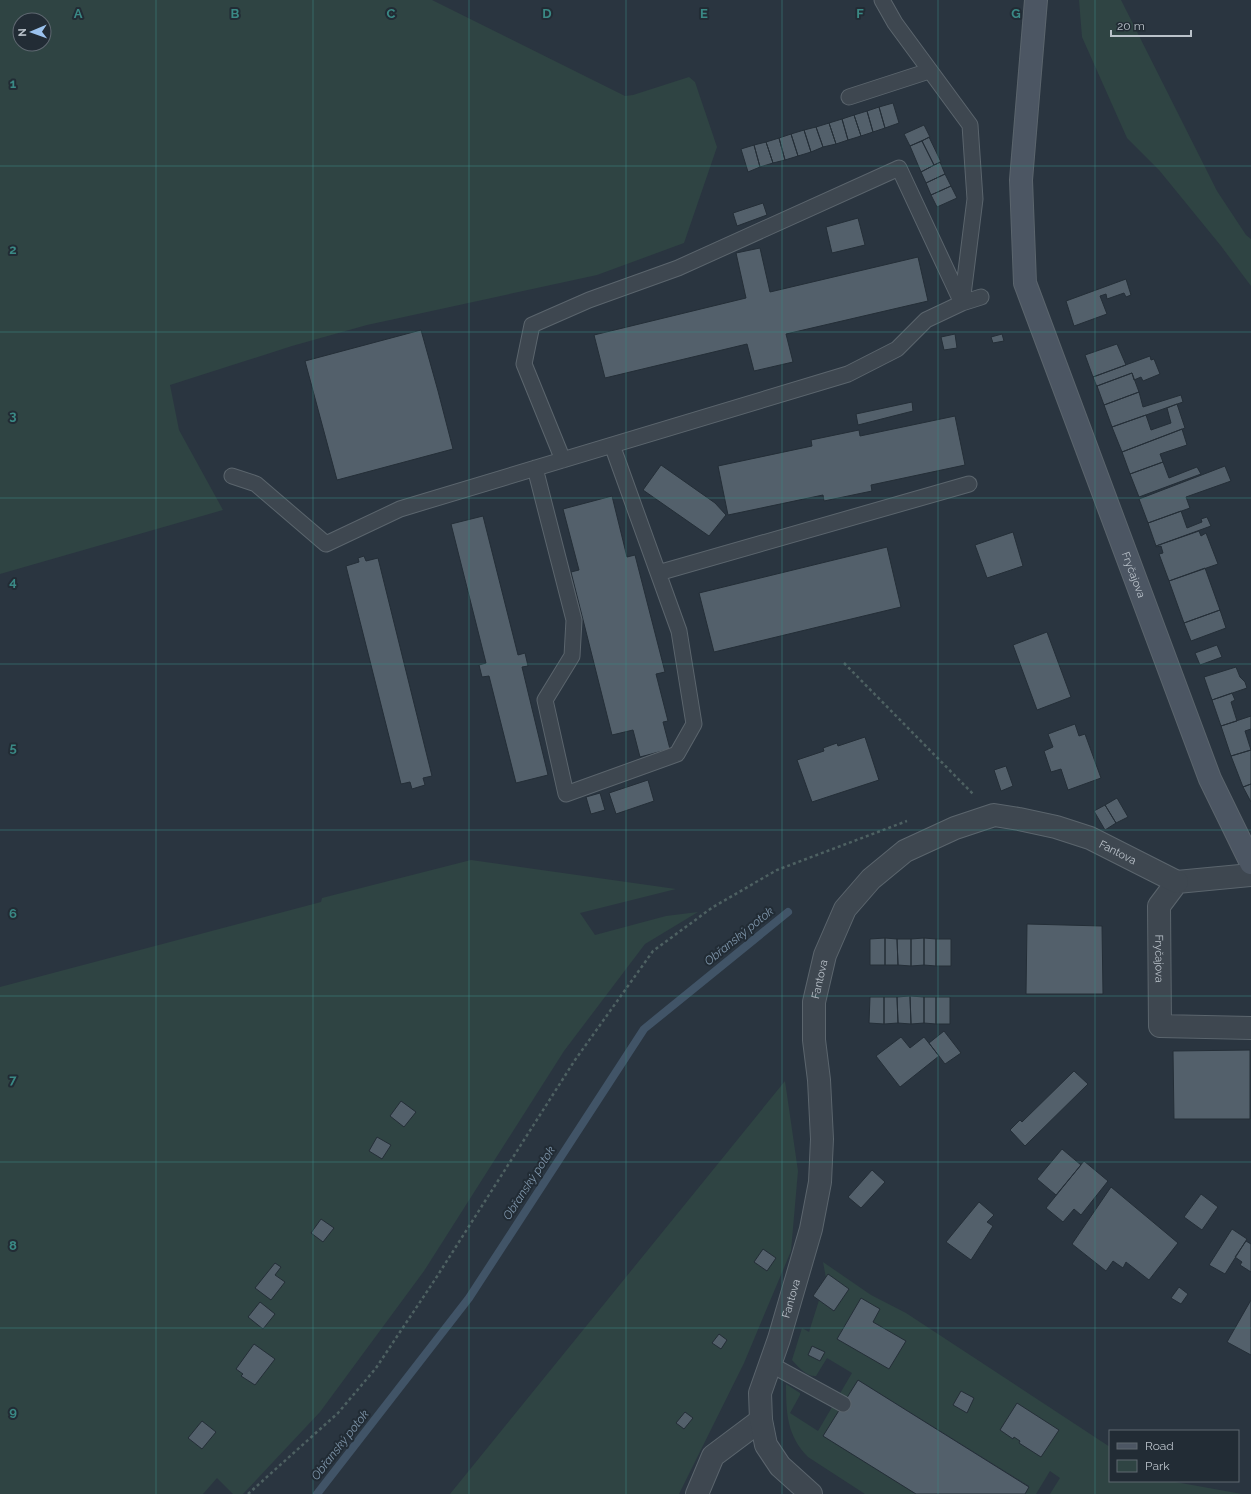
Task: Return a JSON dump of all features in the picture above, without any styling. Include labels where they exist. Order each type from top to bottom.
[{"type":"main road","name":"Fryčajova","points":[[1036,0],[1021,180],[1025,283],[1210,779],[1251,863]]},
{"type":"street","name":"Fantova","points":[[810,1494],[780,1466],[766,1445],[761,1420],[760,1393],[811,1229],[820,1182],[822,1138],[819,1080],[814,1040],[814,1002],[824,955],[846,909],[871,879],[905,851],[956,828],[994,815],[1056,827],[1090,838],[1177,882]]},
{"type":"street","points":[[1177,882],[1251,875]]},
{"type":"street","name":"Fryčajova","points":[[1177,882],[1159,906],[1160,1026],[1251,1028]]},
{"type":"street","points":[[697,1494],[713,1456],[761,1420]]},
{"type":"lane","points":[[882,0],[895,23],[970,125],[975,199],[962,303]]},
{"type":"lane","points":[[849,97],[929,71]]},
{"type":"lane","points":[[563,460],[524,364],[532,325],[589,300],[678,268],[899,168],[962,303]]},
{"type":"lane","points":[[232,476],[256,484],[326,544],[400,509],[848,374],[897,350],[926,320],[962,303],[981,297]]},
{"type":"lane","points":[[535,468],[574,620],[572,656],[545,700],[566,794],[677,754],[694,724],[679,631],[612,445]]},
{"type":"lane","points":[[658,573],[969,484]]},
{"type":"lane","points":[[770,1364],[843,1404]]},
{"type":"path","points":[[844,662],[994,815]]},
{"type":"path","points":[[248,1494],[338,1413],[376,1368],[436,1278],[575,1060],[653,951],[713,907],[777,870],[909,820]]},
{"type":"green space","points":[[0,0],[432,0],[625,96],[633,95],[689,77],[695,82],[717,147],[684,243],[597,275],[367,325],[292,346],[170,385],[179,430],[223,510],[0,574]]},
{"type":"green space","points":[[1079,0],[1121,0],[1217,191],[1246,235],[1251,239],[1251,286],[1221,246],[1159,170],[1127,138],[1082,37]]},
{"type":"green space","points":[[471,860],[676,889],[580,913],[595,935],[666,916],[698,912],[645,944],[564,1051],[424,1271],[320,1412],[243,1494],[233,1494],[217,1478],[203,1494],[0,1494],[0,987],[321,902],[322,898]]},
{"type":"green space","points":[[785,1081],[798,1171],[791,1251],[744,1363],[679,1494],[450,1494]]},
{"type":"green space","points":[[823,1262],[871,1295],[906,1313],[1109,1446],[1109,1482],[1176,1482],[1242,1494],[1050,1494],[1060,1478],[1050,1471],[1036,1494],[1025,1494],[1029,1486],[858,1380],[823,1436],[916,1494],[865,1494],[808,1457],[796,1441],[789,1424],[787,1414],[786,1384],[800,1393],[790,1413],[818,1431],[852,1373],[827,1358],[816,1376],[813,1376],[803,1371],[792,1360],[802,1328],[809,1332],[826,1278]]},
{"type":"building","points":[[893,103],[899,123],[885,128],[879,107]]},
{"type":"building","points":[[879,107],[885,128],[873,132],[867,111]]},
{"type":"building","points":[[867,111],[873,132],[861,136],[854,115]]},
{"type":"building","points":[[854,115],[861,136],[848,140],[842,119]]},
{"type":"building","points":[[842,119],[848,140],[836,144],[829,123]]},
{"type":"building","points":[[829,123],[836,144],[823,147],[816,127]]},
{"type":"building","points":[[924,125],[930,137],[910,146],[904,134]]},
{"type":"building","points":[[816,127],[823,147],[811,152],[804,130]]},
{"type":"building","points":[[804,130],[811,152],[798,156],[791,134]]},
{"type":"building","points":[[791,134],[798,156],[785,160],[779,138]]},
{"type":"building","points":[[929,137],[941,162],[934,165],[922,141]]},
{"type":"building","points":[[779,138],[785,160],[773,163],[766,142]]},
{"type":"building","points":[[922,141],[934,165],[921,172],[910,146]]},
{"type":"building","points":[[766,142],[773,163],[760,167],[754,145]]},
{"type":"building","points":[[754,145],[760,167],[748,172],[741,149]]},
{"type":"building","points":[[940,162],[945,174],[926,183],[921,172]]},
{"type":"building","points":[[945,174],[951,186],[931,195],[926,183]]},
{"type":"building","points":[[951,186],[957,198],[937,207],[931,195]]},
{"type":"building","points":[[763,203],[767,215],[737,226],[733,213]]},
{"type":"building","points":[[858,218],[865,245],[832,253],[826,227]]},
{"type":"building","points":[[760,248],[770,292],[918,257],[928,301],[786,334],[793,362],[754,371],[747,344],[605,378],[594,335],[746,298],[736,253]]},
{"type":"building","points":[[1126,279],[1131,295],[1126,297],[1124,293],[1107,299],[1106,294],[1100,296],[1107,314],[1074,326],[1066,301]]},
{"type":"building","points":[[421,330],[453,449],[337,480],[305,361]]},
{"type":"building","points":[[955,334],[957,348],[944,350],[941,337]]},
{"type":"building","points":[[1002,334],[1004,341],[993,343],[991,337]]},
{"type":"building","points":[[1117,344],[1126,365],[1093,377],[1085,355]]},
{"type":"building","points":[[1150,356],[1151,360],[1154,359],[1160,374],[1143,381],[1141,377],[1134,380],[1132,373],[1097,387],[1093,377]]},
{"type":"building","points":[[1132,373],[1139,392],[1104,405],[1097,386]]},
{"type":"building","points":[[1139,392],[1143,407],[1181,395],[1183,402],[1112,427],[1104,405]]},
{"type":"building","points":[[912,402],[913,411],[858,425],[856,414]]},
{"type":"building","points":[[1177,404],[1185,428],[1122,452],[1112,427],[1146,415],[1151,430],[1171,423],[1167,408]]},
{"type":"building","points":[[955,416],[965,465],[871,485],[872,491],[824,501],[823,495],[728,515],[718,466],[812,446],[811,440],[859,430],[860,436]]},
{"type":"building","points":[[1182,429],[1187,445],[1160,454],[1163,462],[1130,474],[1122,452]]},
{"type":"building","points":[[1163,462],[1169,478],[1197,467],[1201,474],[1139,497],[1130,474]]},
{"type":"building","points":[[661,465],[715,503],[726,515],[709,536],[643,490]]},
{"type":"building","points":[[1225,466],[1231,481],[1186,497],[1190,508],[1148,523],[1139,499]]},
{"type":"building","points":[[612,496],[627,557],[635,555],[665,672],[656,674],[668,721],[663,722],[670,749],[640,757],[633,730],[612,735],[571,572],[579,570],[563,509]]},
{"type":"building","points":[[1181,511],[1187,528],[1202,522],[1201,519],[1207,517],[1211,526],[1156,546],[1148,523]]},
{"type":"building","points":[[483,516],[518,655],[525,653],[528,666],[522,667],[548,775],[516,783],[489,676],[482,677],[479,665],[486,663],[451,524]]},
{"type":"building","points":[[1199,531],[1201,536],[1206,533],[1218,564],[1169,581],[1159,554],[1163,553],[1161,546],[1156,546]]},
{"type":"building","points":[[1013,532],[1023,566],[987,578],[975,545]]},
{"type":"building","points":[[887,547],[901,607],[714,652],[699,593]]},
{"type":"building","points":[[364,556],[366,561],[378,558],[432,776],[423,778],[425,785],[412,789],[410,782],[401,784],[346,566],[359,562],[358,558]]},
{"type":"building","points":[[1205,568],[1220,610],[1184,623],[1169,581]]},
{"type":"building","points":[[1220,610],[1226,628],[1191,641],[1184,623]]},
{"type":"building","points":[[1047,632],[1071,697],[1037,710],[1013,645]]},
{"type":"building","points":[[1217,645],[1222,657],[1200,665],[1195,653]]},
{"type":"building","points":[[1236,667],[1247,688],[1212,700],[1204,677]]},
{"type":"building","points":[[1232,693],[1235,700],[1231,702],[1237,721],[1221,726],[1212,700]]},
{"type":"building","points":[[1251,716],[1251,729],[1245,731],[1251,750],[1231,756],[1221,726]]},
{"type":"building","points":[[1075,724],[1079,736],[1085,734],[1101,778],[1068,790],[1061,769],[1051,772],[1044,751],[1053,747],[1048,734]]},
{"type":"building","points":[[865,737],[879,780],[812,802],[797,760],[824,751],[823,748],[837,743],[838,746]]},
{"type":"building","points":[[1251,750],[1251,784],[1243,787],[1231,756]]},
{"type":"building","points":[[1006,766],[1013,786],[1001,791],[994,770]]},
{"type":"building","points":[[648,780],[654,801],[616,814],[609,793]]},
{"type":"building","points":[[1251,784],[1251,802],[1243,787]]},
{"type":"building","points":[[600,793],[605,810],[591,814],[586,797]]},
{"type":"building","points":[[1117,798],[1128,817],[1116,823],[1105,805]]},
{"type":"building","points":[[1105,805],[1116,823],[1105,830],[1094,811]]},
{"type":"building","points":[[1027,924],[1102,926],[1103,994],[1026,994]]},
{"type":"building","points":[[885,938],[885,965],[870,965],[870,939]]},
{"type":"building","points":[[885,938],[897,939],[898,965],[885,965]]},
{"type":"building","points":[[924,938],[936,939],[936,966],[924,965]]},
{"type":"building","points":[[924,938],[924,965],[911,966],[911,939]]},
{"type":"building","points":[[897,939],[911,939],[911,966],[898,965]]},
{"type":"building","points":[[936,939],[951,939],[951,966],[936,966]]},
{"type":"building","points":[[910,996],[924,997],[924,1023],[911,1024]]},
{"type":"building","points":[[910,996],[911,1024],[898,1023],[897,997]]},
{"type":"building","points":[[870,997],[884,997],[884,1024],[869,1023]]},
{"type":"building","points":[[884,997],[897,997],[898,1023],[884,1024]]},
{"type":"building","points":[[924,997],[936,997],[936,1024],[924,1023]]},
{"type":"building","points":[[936,997],[950,997],[950,1024],[936,1024]]},
{"type":"building","points":[[944,1031],[961,1053],[945,1064],[929,1043]]},
{"type":"building","points":[[901,1037],[910,1048],[924,1037],[939,1056],[900,1087],[876,1056]]},
{"type":"building","points":[[1250,1050],[1250,1119],[1174,1119],[1173,1051]]},
{"type":"building","points":[[1074,1071],[1088,1084],[1025,1146],[1010,1130],[1020,1120],[1022,1122]]},
{"type":"building","points":[[401,1101],[416,1112],[404,1127],[390,1116]]},
{"type":"building","points":[[377,1137],[391,1145],[382,1159],[369,1151]]},
{"type":"building","points":[[1062,1149],[1081,1165],[1056,1195],[1037,1179]]},
{"type":"building","points":[[1084,1161],[1108,1181],[1081,1215],[1074,1209],[1063,1222],[1046,1208]]},
{"type":"building","points":[[872,1170],[885,1182],[861,1208],[848,1197]]},
{"type":"building","points":[[1111,1187],[1178,1243],[1149,1280],[1126,1262],[1123,1268],[1113,1261],[1106,1271],[1072,1244]]},
{"type":"building","points":[[1201,1194],[1218,1207],[1202,1230],[1184,1217]]},
{"type":"building","points":[[979,1202],[994,1215],[987,1222],[993,1226],[971,1260],[946,1242]]},
{"type":"building","points":[[321,1219],[334,1228],[323,1242],[311,1233]]},
{"type":"building","points":[[1232,1229],[1247,1239],[1225,1274],[1209,1265]]},
{"type":"building","points":[[1246,1241],[1251,1244],[1251,1272],[1240,1265],[1242,1262],[1235,1257]]},
{"type":"building","points":[[763,1249],[776,1258],[767,1271],[754,1262]]},
{"type":"building","points":[[275,1263],[281,1267],[275,1275],[285,1282],[271,1300],[255,1288]]},
{"type":"building","points":[[828,1274],[849,1289],[834,1311],[813,1296]]},
{"type":"building","points":[[1179,1287],[1188,1294],[1181,1304],[1171,1298]]},
{"type":"building","points":[[861,1298],[880,1309],[873,1322],[906,1341],[889,1369],[837,1339]]},
{"type":"building","points":[[1251,1300],[1251,1355],[1227,1342]]},
{"type":"building","points":[[260,1302],[275,1314],[263,1329],[248,1317]]},
{"type":"building","points":[[719,1334],[727,1340],[721,1349],[712,1343]]},
{"type":"building","points":[[254,1344],[275,1359],[255,1385],[241,1376],[243,1374],[236,1369]]},
{"type":"building","points":[[812,1346],[825,1352],[820,1361],[808,1355]]},
{"type":"building","points":[[858,1380],[1029,1487],[1025,1494],[916,1494],[823,1436]]},
{"type":"building","points":[[961,1391],[974,1398],[967,1413],[953,1405]]},
{"type":"building","points":[[1017,1403],[1059,1430],[1041,1457],[1019,1443],[1020,1441],[1014,1437],[1013,1439],[1000,1430]]},
{"type":"building","points":[[685,1412],[693,1418],[684,1429],[676,1423]]},
{"type":"building","points":[[202,1421],[216,1432],[202,1449],[188,1438]]},
{"type":"waterway","name":"Obřanský potok","points":[[317,1494],[469,1298],[644,1029],[788,912]]}]
